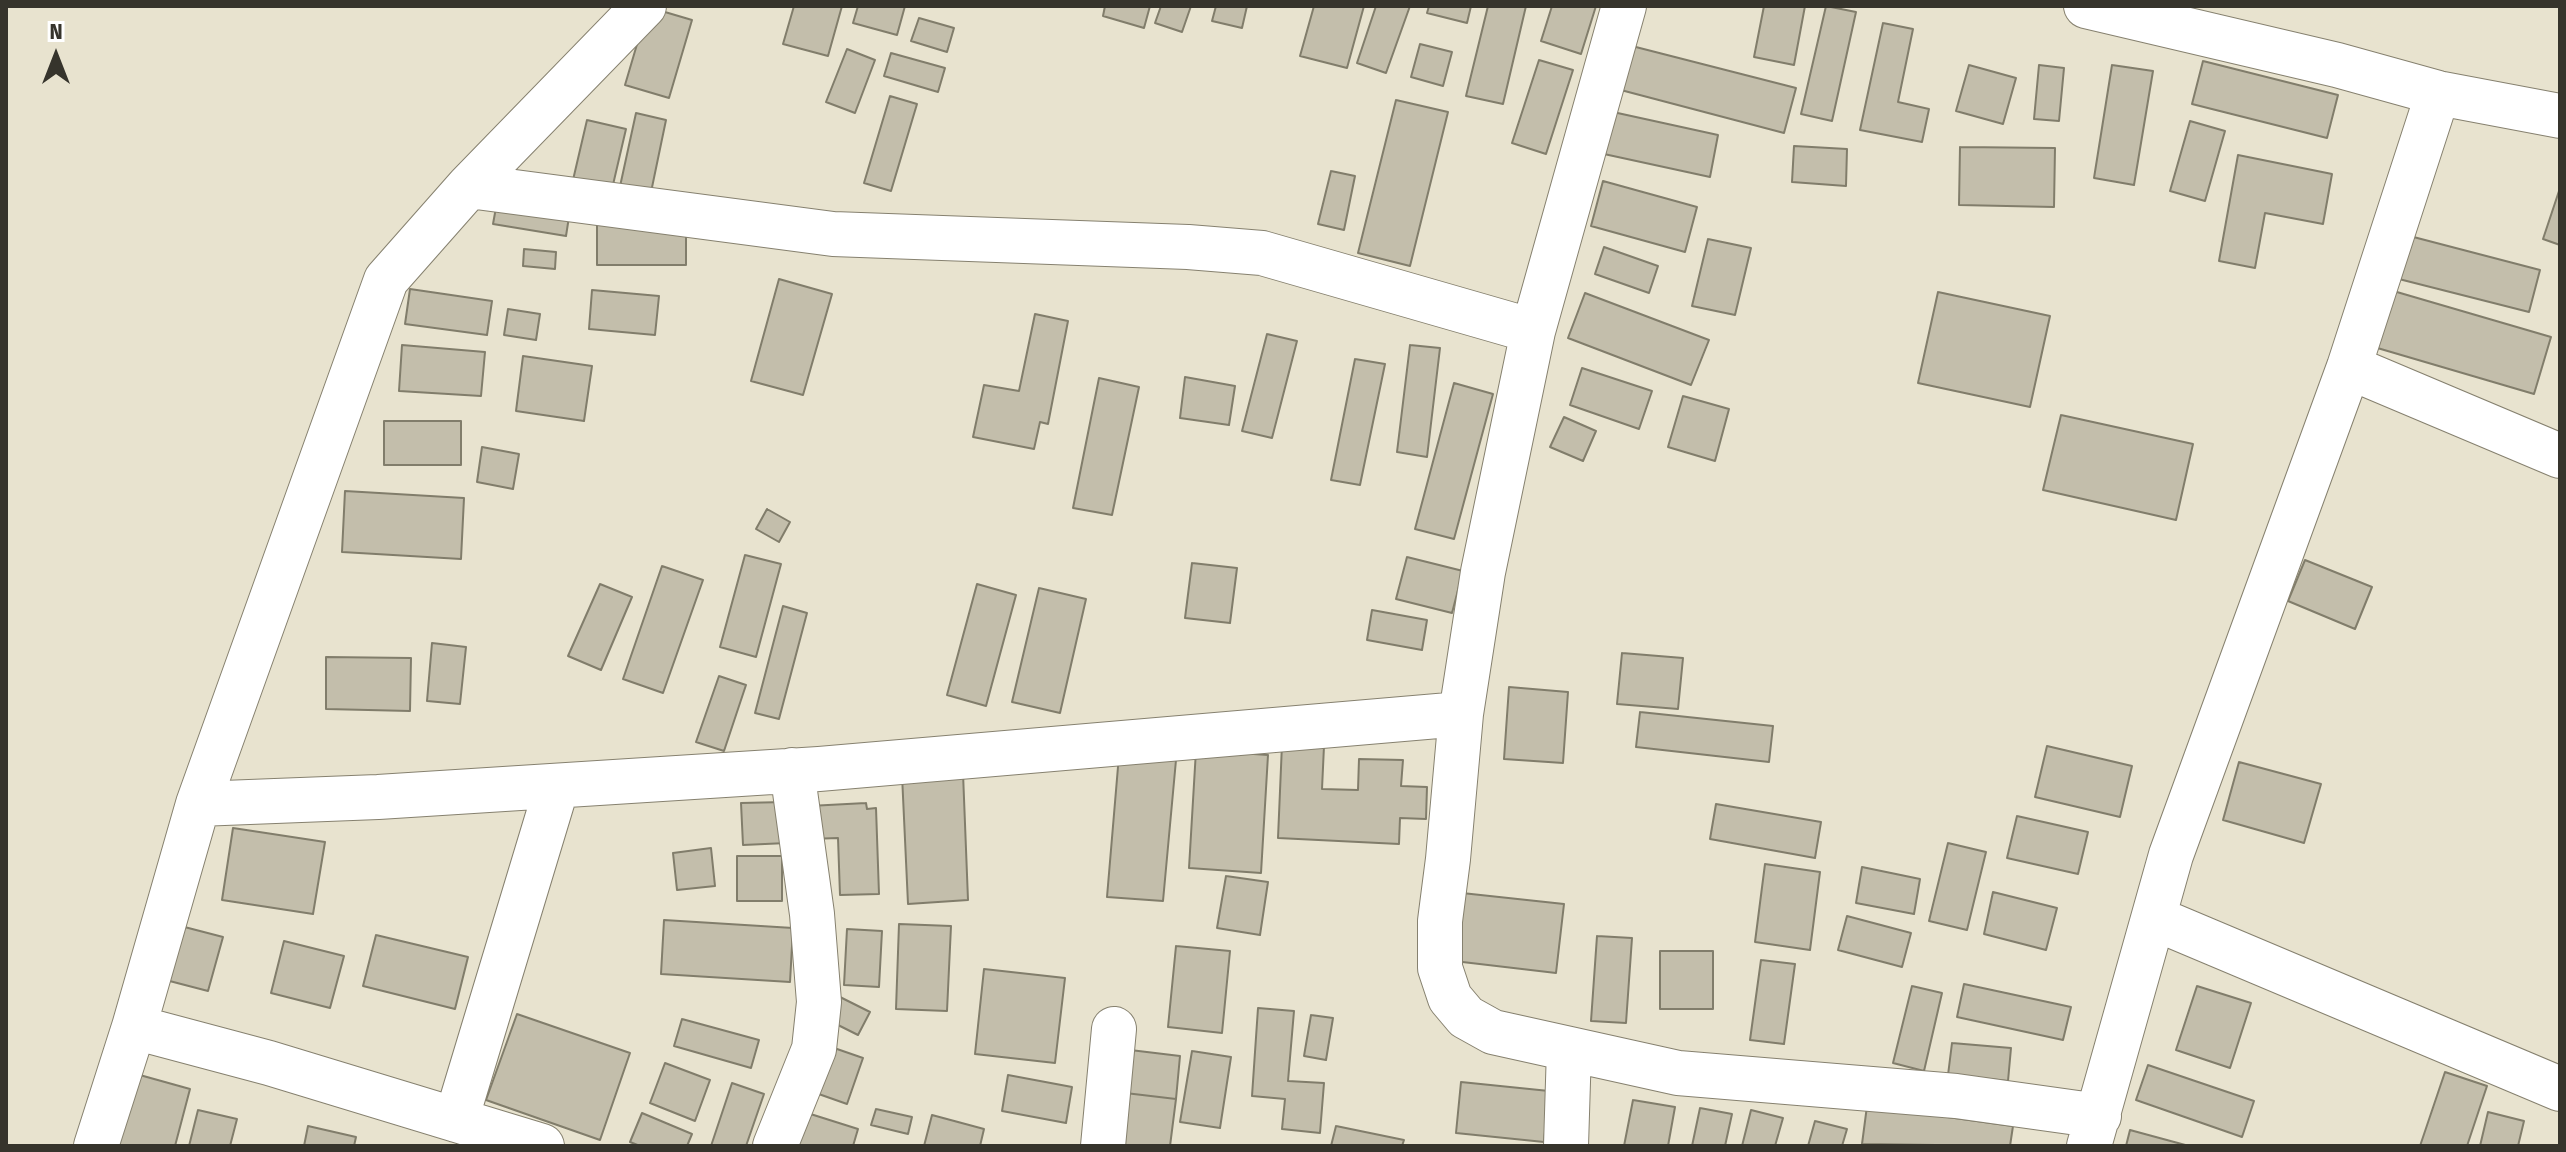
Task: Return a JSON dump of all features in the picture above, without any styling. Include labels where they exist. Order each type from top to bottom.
[{"type":"street","points":[[96,1146],[134,1027],[198,804],[386,280],[469,186],[644,6]]},
{"type":"street","points":[[1624,6],[1533,331],[1483,572],[1461,714],[1440,921],[1440,968],[1450,998],[1466,1017],[1493,1032],[1678,1073],[1956,1096],[2094,1131],[2171,855],[2349,367],[2438,93]]},
{"type":"street","points":[[2086,6],[2337,65],[2438,93],[2560,116]]},
{"type":"street","points":[[469,186],[833,234],[1188,247],[1262,253],[1533,331]]},
{"type":"street","points":[[2349,367],[2560,456]]},
{"type":"street","points":[[198,804],[378,797],[792,770],[1461,714]]},
{"type":"street","points":[[775,1146],[814,1049],[819,1002],[812,914],[792,770]]},
{"type":"street","points":[[456,1120],[557,786]]},
{"type":"street","points":[[2154,918],[2560,1089]]},
{"type":"street","points":[[134,1027],[269,1063],[456,1120],[498,1140],[542,1146]]},
{"type":"street","points":[[1103,1146],[1114,1029]]},
{"type":"street","points":[[1566,1146],[1569,1049]]},
{"type":"building","points":[[794,6],[842,6],[828,56],[783,44]]},
{"type":"building","points":[[858,6],[905,6],[897,35],[853,23]]},
{"type":"building","points":[[1105,6],[1150,6],[1144,28],[1103,16]]},
{"type":"building","points":[[1161,6],[1191,6],[1182,32],[1155,23]]},
{"type":"building","points":[[1216,6],[1247,6],[1242,28],[1212,21]]},
{"type":"building","points":[[1314,6],[1364,6],[1347,68],[1300,56]]},
{"type":"building","points":[[1376,6],[1410,6],[1386,73],[1357,63]]},
{"type":"building","points":[[1429,6],[1471,6],[1467,23],[1427,13]]},
{"type":"building","points":[[1488,6],[1526,6],[1503,104],[1466,96]]},
{"type":"building","points":[[1552,6],[1596,6],[1581,54],[1541,41]]},
{"type":"building","points":[[1764,6],[1805,6],[1794,65],[1754,57]]},
{"type":"building","points":[[1826,6],[1856,12],[1832,121],[1801,114]]},
{"type":"building","points":[[648,7],[692,20],[669,98],[625,85]]},
{"type":"building","points":[[919,18],[954,28],[947,52],[911,41]]},
{"type":"building","points":[[1883,23],[1913,29],[1898,102],[1929,109],[1922,142],[1860,130]]},
{"type":"building","points":[[1420,44],[1452,52],[1443,86],[1411,77]]},
{"type":"building","points":[[1628,45],[1796,88],[1784,133],[1617,89]]},
{"type":"building","points":[[847,49],[875,60],[855,113],[826,102]]},
{"type":"building","points":[[891,53],[945,68],[938,92],[884,76]]},
{"type":"building","points":[[1539,60],[1573,70],[1546,154],[1512,143]]},
{"type":"building","points":[[2203,61],[2338,95],[2327,138],[2192,104]]},
{"type":"building","points":[[1969,65],[2016,78],[2003,124],[1956,111]]},
{"type":"building","points":[[2039,65],[2064,68],[2059,121],[2034,119]]},
{"type":"building","points":[[2112,65],[2153,71],[2134,185],[2094,178]]},
{"type":"building","points":[[890,96],[917,104],[891,191],[864,183]]},
{"type":"building","points":[[1396,100],[1448,112],[1410,266],[1358,253]]},
{"type":"building","points":[[1613,112],[1718,135],[1710,177],[1604,154]]},
{"type":"building","points":[[636,113],[666,120],[650,197],[619,191]]},
{"type":"building","points":[[587,120],[626,129],[612,189],[573,180]]},
{"type":"building","points":[[2190,121],[2225,131],[2205,201],[2170,191]]},
{"type":"building","points":[[1794,146],[1847,149],[1846,186],[1792,182]]},
{"type":"building","points":[[1960,147],[2055,148],[2054,207],[1959,205]]},
{"type":"building","points":[[2238,155],[2332,174],[2323,224],[2265,213],[2255,268],[2219,261]]},
{"type":"building","points":[[1331,171],[1355,176],[1344,230],[1318,224]]},
{"type":"building","points":[[1603,181],[1697,207],[1685,252],[1591,226]]},
{"type":"building","points":[[2560,188],[2560,245],[2543,239]]},
{"type":"building","points":[[499,191],[571,204],[566,236],[493,224]]},
{"type":"building","points":[[597,225],[686,225],[686,265],[597,265]]},
{"type":"building","points":[[2402,234],[2540,270],[2529,312],[2391,277]]},
{"type":"building","points":[[1708,239],[1751,248],[1735,315],[1692,306]]},
{"type":"building","points":[[1604,247],[1658,266],[1649,293],[1595,274]]},
{"type":"building","points":[[524,249],[556,252],[555,269],[523,266]]},
{"type":"building","points":[[779,279],[832,294],[803,395],[751,381]]},
{"type":"building","points":[[410,289],[492,301],[487,335],[405,324]]},
{"type":"building","points":[[592,290],[659,296],[655,335],[589,329]]},
{"type":"building","points":[[2390,290],[2551,337],[2534,394],[2374,347]]},
{"type":"building","points":[[1938,292],[2050,316],[2030,407],[1918,383]]},
{"type":"building","points":[[1585,293],[1709,340],[1691,385],[1568,338]]},
{"type":"building","points":[[508,309],[540,314],[536,340],[504,335]]},
{"type":"building","points":[[1035,314],[1068,321],[1048,424],[1040,422],[1034,449],[973,437],[984,385],[1019,391]]},
{"type":"building","points":[[1267,334],[1297,341],[1272,438],[1242,431]]},
{"type":"building","points":[[402,345],[485,352],[481,396],[399,391]]},
{"type":"building","points":[[1410,345],[1440,348],[1427,457],[1397,452]]},
{"type":"building","points":[[523,356],[592,366],[584,421],[516,411]]},
{"type":"building","points":[[1355,359],[1385,364],[1360,485],[1331,480]]},
{"type":"building","points":[[1582,368],[1652,391],[1639,429],[1570,405]]},
{"type":"building","points":[[1185,377],[1235,386],[1229,425],[1180,418]]},
{"type":"building","points":[[1099,378],[1139,387],[1112,515],[1073,508]]},
{"type":"building","points":[[1454,383],[1493,394],[1454,539],[1415,529]]},
{"type":"building","points":[[1683,396],[1729,409],[1715,461],[1668,447]]},
{"type":"building","points":[[2061,415],[2193,444],[2176,520],[2043,490]]},
{"type":"building","points":[[1564,417],[1596,431],[1583,461],[1550,447]]},
{"type":"building","points":[[384,421],[461,421],[461,465],[384,465]]},
{"type":"building","points":[[482,447],[519,454],[513,489],[477,482]]},
{"type":"building","points":[[345,491],[464,498],[461,559],[342,552]]},
{"type":"building","points":[[767,509],[790,522],[779,542],[756,529]]},
{"type":"building","points":[[745,555],[781,564],[756,657],[720,647]]},
{"type":"building","points":[[1407,557],[1463,571],[1452,613],[1396,599]]},
{"type":"building","points":[[2305,560],[2372,587],[2355,629],[2288,601]]},
{"type":"building","points":[[1192,563],[1237,568],[1230,623],[1185,618]]},
{"type":"building","points":[[662,566],[703,580],[663,693],[623,679]]},
{"type":"building","points":[[600,584],[632,597],[601,670],[568,656]]},
{"type":"building","points":[[977,584],[1016,595],[986,706],[947,695]]},
{"type":"building","points":[[1039,588],[1086,599],[1060,713],[1012,702]]},
{"type":"building","points":[[783,606],[807,613],[779,719],[755,713]]},
{"type":"building","points":[[1372,610],[1427,620],[1422,650],[1367,640]]},
{"type":"building","points":[[432,643],[466,647],[460,704],[427,701]]},
{"type":"building","points":[[1622,653],[1683,658],[1678,709],[1617,704]]},
{"type":"building","points":[[326,657],[411,658],[410,711],[326,709]]},
{"type":"building","points":[[719,676],[746,685],[724,751],[696,742]]},
{"type":"building","points":[[1509,687],[1568,692],[1563,763],[1504,759]]},
{"type":"building","points":[[1640,712],[1773,726],[1769,762],[1636,747]]},
{"type":"building","points":[[1282,744],[1324,746],[1322,789],[1358,790],[1359,759],[1403,760],[1401,786],[1427,787],[1426,819],[1400,818],[1399,844],[1278,838]]},
{"type":"building","points":[[2047,746],[2132,766],[2120,817],[2035,797]]},
{"type":"building","points":[[1196,750],[1268,755],[1261,873],[1189,868]]},
{"type":"building","points":[[1119,755],[1176,760],[1163,901],[1107,897]]},
{"type":"building","points":[[2239,762],[2321,784],[2304,843],[2223,820]]},
{"type":"building","points":[[963,773],[968,900],[908,904],[902,775]]},
{"type":"building","points":[[785,802],[787,843],[743,845],[741,803]]},
{"type":"building","points":[[866,803],[867,809],[876,808],[879,894],[840,895],[838,838],[810,839],[809,806]]},
{"type":"building","points":[[1716,804],[1821,822],[1815,858],[1710,839]]},
{"type":"building","points":[[2017,816],[2088,832],[2078,874],[2007,858]]},
{"type":"building","points":[[233,828],[325,842],[313,914],[222,900]]},
{"type":"building","points":[[1948,843],[1986,852],[1967,930],[1929,921]]},
{"type":"building","points":[[711,848],[715,886],[677,890],[673,853]]},
{"type":"building","points":[[737,856],[782,856],[782,901],[737,901]]},
{"type":"building","points":[[1765,864],[1820,872],[1810,950],[1755,942]]},
{"type":"building","points":[[1862,867],[1920,879],[1914,914],[1856,903]]},
{"type":"building","points":[[1226,876],[1268,882],[1260,935],[1217,928]]},
{"type":"building","points":[[1993,892],[2057,908],[2046,950],[1984,934]]},
{"type":"building","points":[[1462,893],[1564,904],[1556,973],[1454,961]]},
{"type":"building","points":[[1847,916],[1911,933],[1902,967],[1838,950]]},
{"type":"building","points":[[664,920],[793,928],[790,982],[661,974]]},
{"type":"building","points":[[173,924],[223,937],[208,991],[158,978]]},
{"type":"building","points":[[899,924],[951,926],[947,1011],[896,1009]]},
{"type":"building","points":[[847,929],[882,931],[879,987],[844,985]]},
{"type":"building","points":[[376,935],[468,957],[455,1009],[363,986]]},
{"type":"building","points":[[1597,936],[1632,938],[1626,1023],[1591,1021]]},
{"type":"building","points":[[284,941],[344,956],[330,1008],[271,993]]},
{"type":"building","points":[[1176,946],[1230,951],[1222,1033],[1168,1027]]},
{"type":"building","points":[[1660,951],[1713,951],[1713,1009],[1660,1009]]},
{"type":"building","points":[[1761,960],[1795,964],[1784,1044],[1750,1040]]},
{"type":"building","points":[[984,969],[1065,978],[1055,1063],[975,1054]]},
{"type":"building","points":[[1964,984],[2071,1007],[2063,1040],[1957,1017]]},
{"type":"building","points":[[1912,986],[1942,993],[1924,1071],[1893,1063]]},
{"type":"building","points":[[2197,986],[2251,1003],[2230,1068],[2176,1050]]},
{"type":"building","points":[[822,988],[870,1012],[858,1035],[810,1011]]},
{"type":"building","points":[[1258,1008],[1294,1011],[1288,1081],[1324,1083],[1320,1133],[1282,1129],[1285,1099],[1252,1096]]},
{"type":"building","points":[[517,1014],[630,1053],[600,1140],[486,1100]]},
{"type":"building","points":[[1311,1015],[1333,1018],[1326,1060],[1304,1056]]},
{"type":"building","points":[[682,1019],[759,1040],[751,1068],[674,1046]]},
{"type":"building","points":[[811,1040],[863,1058],[847,1104],[796,1086]]},
{"type":"building","points":[[1952,1043],[2011,1048],[2008,1081],[1948,1075]]},
{"type":"building","points":[[1122,1049],[1180,1056],[1176,1099],[1117,1092]]},
{"type":"building","points":[[1192,1051],[1231,1057],[1220,1128],[1180,1122]]},
{"type":"building","points":[[665,1063],[710,1080],[695,1121],[650,1103]]},
{"type":"building","points":[[2148,1065],[2254,1101],[2242,1137],[2136,1100]]},
{"type":"building","points":[[129,1072],[190,1089],[175,1146],[108,1146]]},
{"type":"building","points":[[2445,1072],[2487,1086],[2467,1146],[2420,1146]]},
{"type":"building","points":[[1008,1075],[1072,1087],[1066,1123],[1002,1111]]},
{"type":"building","points":[[1461,1082],[1549,1091],[1544,1142],[1456,1133]]},
{"type":"building","points":[[732,1083],[764,1094],[746,1146],[711,1146]]},
{"type":"building","points":[[1117,1092],[1176,1099],[1170,1146],[1111,1146]]},
{"type":"building","points":[[1633,1100],[1675,1107],[1668,1146],[1624,1146]]},
{"type":"building","points":[[782,1105],[858,1129],[853,1146],[769,1146]]},
{"type":"building","points":[[1867,1106],[2013,1126],[2010,1146],[1862,1144]]},
{"type":"building","points":[[1700,1108],[1732,1114],[1725,1146],[1692,1146]]},
{"type":"building","points":[[876,1109],[912,1117],[908,1134],[871,1125]]},
{"type":"building","points":[[198,1110],[237,1119],[230,1146],[189,1146]]},
{"type":"building","points":[[1751,1110],[1783,1118],[1775,1146],[1742,1146]]},
{"type":"building","points":[[2488,1112],[2524,1121],[2518,1146],[2480,1146]]},
{"type":"building","points":[[642,1113],[692,1134],[687,1146],[640,1146],[630,1142]]},
{"type":"building","points":[[932,1115],[984,1129],[980,1146],[924,1146]]},
{"type":"building","points":[[1815,1121],[1847,1129],[1842,1146],[1808,1146]]},
{"type":"building","points":[[308,1126],[356,1137],[354,1146],[304,1146]]},
{"type":"building","points":[[1336,1126],[1404,1140],[1402,1146],[1331,1146]]},
{"type":"building","points":[[2130,1130],[2189,1146],[2126,1146]]}]
